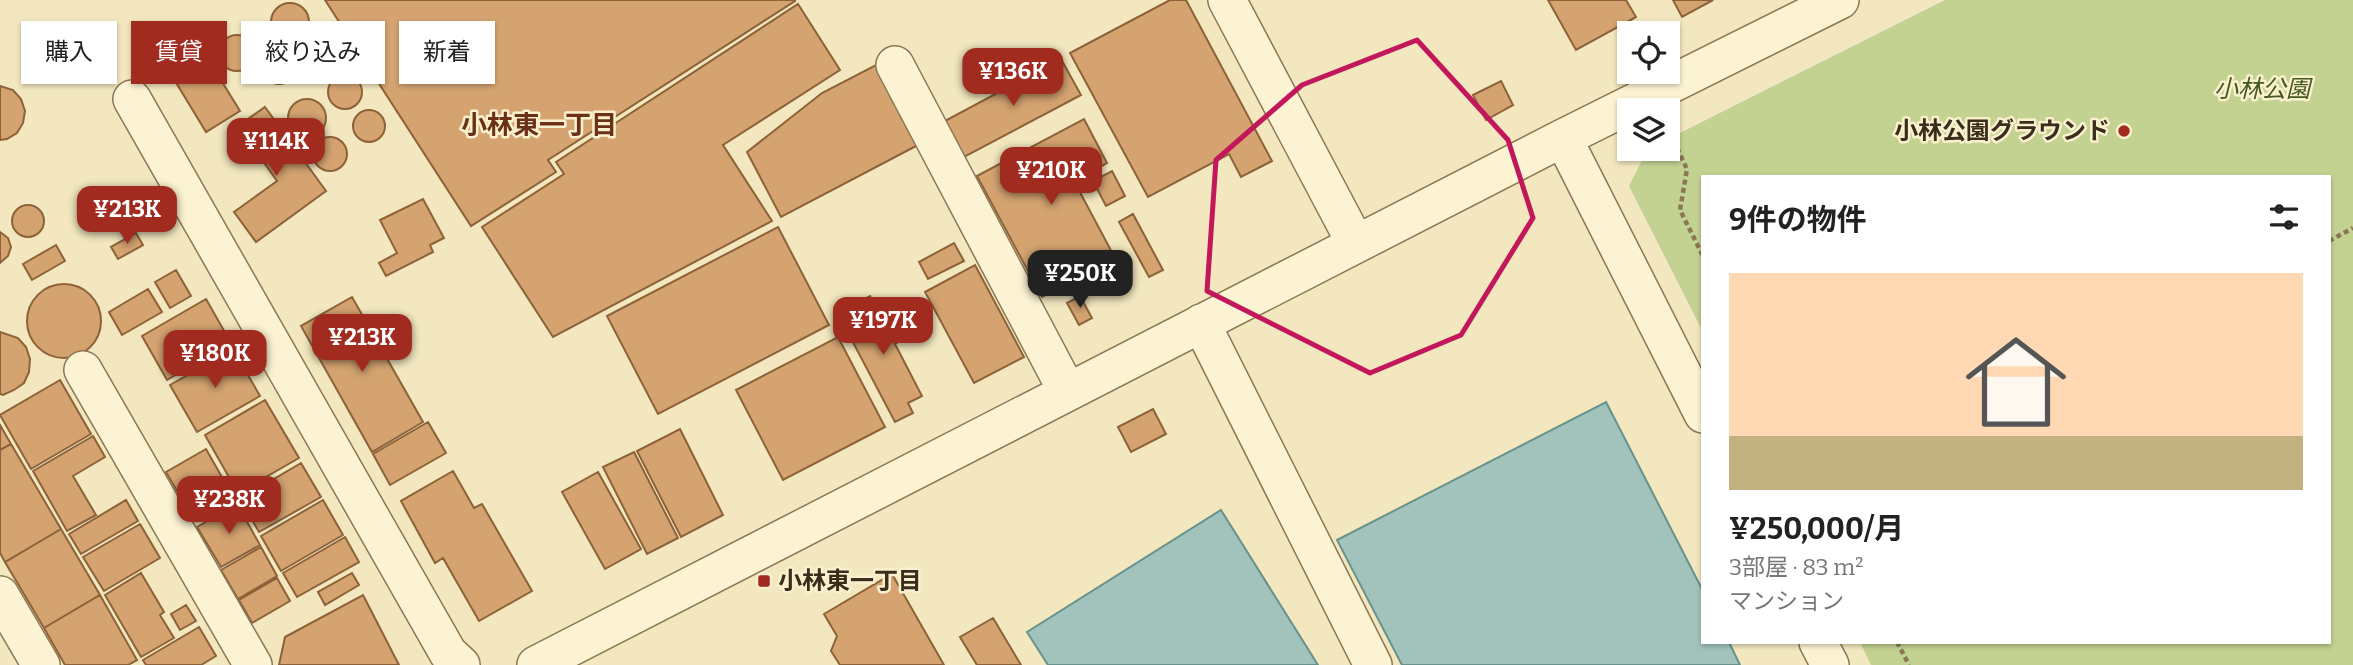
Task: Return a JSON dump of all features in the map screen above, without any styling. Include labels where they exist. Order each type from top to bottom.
[{"type":"street","points":[[1227,0],[1356,244]]},
{"type":"street","points":[[536,665],[1563,138],[1840,0]]},
{"type":"street","points":[[895,65],[1068,391]]},
{"type":"street","points":[[132,99],[448,653],[461,665]]},
{"type":"street","points":[[1563,138],[1701,410]]},
{"type":"street","points":[[1201,323],[1373,665]]},
{"type":"street","points":[[83,370],[253,665]]},
{"type":"street","points":[[0,595],[41,665]]},
{"type":"street","points":[[1819,644],[1830,665]]},
{"type":"path","points":[[1680,154],[1687,169],[1680,210],[1701,252]]},
{"type":"path","points":[[2331,240],[2353,228]]},
{"type":"path","points":[[1898,644],[1909,665]]},
{"type":"highlighted area","points":[[1417,40],[1508,140],[1533,218],[1461,335],[1370,373],[1207,291],[1216,160],[1302,85]]},
{"type":"green space","name":"小林公園","points":[[1945,0],[2353,0],[2353,665],[1871,665],[1861,644],[2331,644],[2331,175],[1701,175],[1701,328],[1629,186],[1642,161],[1680,161],[1680,133]]},
{"type":"water","points":[[1606,402],[1701,587],[1701,644],[1730,644],[1740,665],[1402,665],[1337,540]]},
{"type":"water","points":[[1221,510],[1318,665],[1048,665],[1027,632]]},
{"type":"building","points":[[325,0],[795,1],[548,160],[556,172],[471,226],[379,84],[385,84],[385,21],[339,21]]},
{"type":"building","points":[[1170,0],[1186,0],[1272,161],[1241,177],[1229,154],[1148,197],[1070,53]]},
{"type":"building","points":[[1548,0],[1626,0],[1636,17],[1629,21],[1617,21],[1617,27],[1576,50]]},
{"type":"building","points":[[1673,0],[1713,0],[1682,17]]},
{"type":"building","points":[[290,3],[303,9],[309,21],[271,21],[277,9]]},
{"type":"building","points":[[798,4],[840,70],[723,145],[772,221],[553,337],[482,227],[564,174],[556,162]]},
{"type":"building","points":[[241,36],[241,70],[237,71],[227,68],[227,38]]},
{"type":"building","points":[[1061,59],[1081,95],[964,157],[945,121]]},
{"type":"building","points":[[876,65],[918,145],[781,217],[747,152],[822,93]]},
{"type":"building","points":[[1501,81],[1513,105],[1486,120],[1473,95]]},
{"type":"building","points":[[177,84],[223,84],[240,111],[206,132]]},
{"type":"building","points":[[331,84],[360,86],[362,92],[357,104],[345,109],[333,104],[328,92]]},
{"type":"building","points":[[0,86],[13,90],[21,99],[25,111],[23,123],[17,133],[0,140]]},
{"type":"building","points":[[307,99],[320,105],[326,118],[320,131],[307,137],[294,131],[288,118],[294,105]]},
{"type":"building","points":[[265,107],[326,191],[256,242],[234,212],[277,181],[238,126]]},
{"type":"building","points":[[369,110],[381,114],[385,126],[381,138],[369,142],[357,138],[353,126],[357,114]]},
{"type":"building","points":[[1084,119],[1107,163],[1074,181],[1115,258],[1042,297],[977,176]]},
{"type":"building","points":[[330,137],[342,142],[347,154],[342,166],[330,171],[318,166],[313,154],[318,142]]},
{"type":"building","points":[[1112,171],[1125,196],[1106,206],[1093,181]]},
{"type":"building","points":[[423,199],[444,238],[430,245],[433,252],[386,276],[379,263],[397,253],[380,220]]},
{"type":"building","points":[[28,205],[40,209],[44,221],[40,233],[28,237],[16,233],[12,221],[16,209]]},
{"type":"building","points":[[1133,214],[1163,270],[1149,277],[1119,222]]},
{"type":"building","points":[[778,227],[829,325],[658,414],[607,316]]},
{"type":"building","points":[[0,232],[8,238],[11,247],[8,256],[0,263]]},
{"type":"building","points":[[136,233],[143,245],[118,259],[111,247]]},
{"type":"building","points":[[954,243],[964,261],[928,279],[919,262]]},
{"type":"building","points":[[56,245],[65,261],[32,280],[23,264]]},
{"type":"building","points":[[975,265],[1024,357],[974,383],[925,292]]},
{"type":"building","points":[[176,270],[191,296],[170,308],[155,282]]},
{"type":"building","points":[[64,284],[78,287],[90,295],[98,307],[101,321],[98,335],[90,347],[78,355],[64,358],[50,355],[38,347],[30,335],[27,321],[30,307],[38,295],[50,287]]},
{"type":"building","points":[[148,289],[162,312],[122,335],[109,312]]},
{"type":"building","points":[[870,296],[881,316],[887,313],[901,340],[895,344],[922,396],[908,403],[913,413],[895,422],[847,331],[855,327],[845,309]]},
{"type":"building","points":[[1080,296],[1092,318],[1079,325],[1067,303]]},
{"type":"building","points":[[352,297],[423,422],[372,452],[301,326]]},
{"type":"building","points":[[206,299],[231,343],[167,380],[142,336]]},
{"type":"building","points":[[0,332],[18,338],[26,347],[30,359],[29,372],[24,383],[3,395],[0,394]]},
{"type":"building","points":[[838,337],[885,427],[783,480],[736,390]]},
{"type":"building","points":[[233,349],[260,396],[197,432],[170,385]]},
{"type":"building","points":[[60,380],[91,434],[31,469],[0,415]]},
{"type":"building","points":[[265,400],[299,458],[238,493],[205,435]]},
{"type":"building","points":[[1153,409],[1166,434],[1131,452],[1118,427]]},
{"type":"building","points":[[428,422],[446,453],[390,485],[373,454]]},
{"type":"building","points":[[0,425],[11,444],[0,450]]},
{"type":"building","points":[[680,429],[723,515],[681,537],[637,451]]},
{"type":"building","points":[[93,436],[105,457],[73,476],[96,515],[67,531],[33,471]]},
{"type":"building","points":[[11,444],[61,529],[5,562],[0,553],[0,450]]},
{"type":"building","points":[[206,449],[232,495],[193,518],[166,472]]},
{"type":"building","points":[[634,452],[678,538],[647,554],[603,467]]},
{"type":"building","points":[[301,463],[321,497],[259,532],[240,499]]},
{"type":"building","points":[[453,471],[474,508],[482,504],[532,591],[479,621],[443,558],[435,563],[401,501]]},
{"type":"building","points":[[598,472],[641,549],[605,569],[562,492]]},
{"type":"building","points":[[126,500],[138,521],[81,554],[69,534]]},
{"type":"building","points":[[323,500],[343,535],[281,571],[261,536]]},
{"type":"building","points":[[237,504],[260,545],[221,567],[197,527]]},
{"type":"building","points":[[140,524],[160,558],[104,591],[83,557]]},
{"type":"building","points":[[61,529],[100,595],[44,628],[5,562]]},
{"type":"building","points":[[345,537],[359,562],[297,597],[283,573]]},
{"type":"building","points":[[261,547],[277,576],[238,599],[221,570]]},
{"type":"building","points":[[141,573],[164,612],[160,615],[174,638],[141,657],[105,595]]},
{"type":"building","points":[[352,573],[359,585],[325,605],[318,592]]},
{"type":"building","points":[[892,574],[944,665],[840,665],[831,651],[837,636],[824,614]]},
{"type":"building","points":[[277,578],[290,601],[252,623],[239,600]]},
{"type":"building","points":[[100,595],[137,660],[128,665],[65,665],[44,628]]},
{"type":"building","points":[[363,595],[399,665],[279,665],[285,637]]},
{"type":"building","points":[[186,605],[196,621],[180,630],[171,614]]},
{"type":"building","points":[[993,618],[1021,665],[977,665],[960,637]]},
{"type":"building","points":[[199,627],[216,656],[201,665],[146,665],[143,660]]},
{"type":"place","name":"小林公園グラウンド","points":[[2124,131]]},
{"type":"place","name":"小林東一丁目","points":[[764,581]]},
{"type":"district","name":"小林東一丁目","points":[[539,125]]}]
